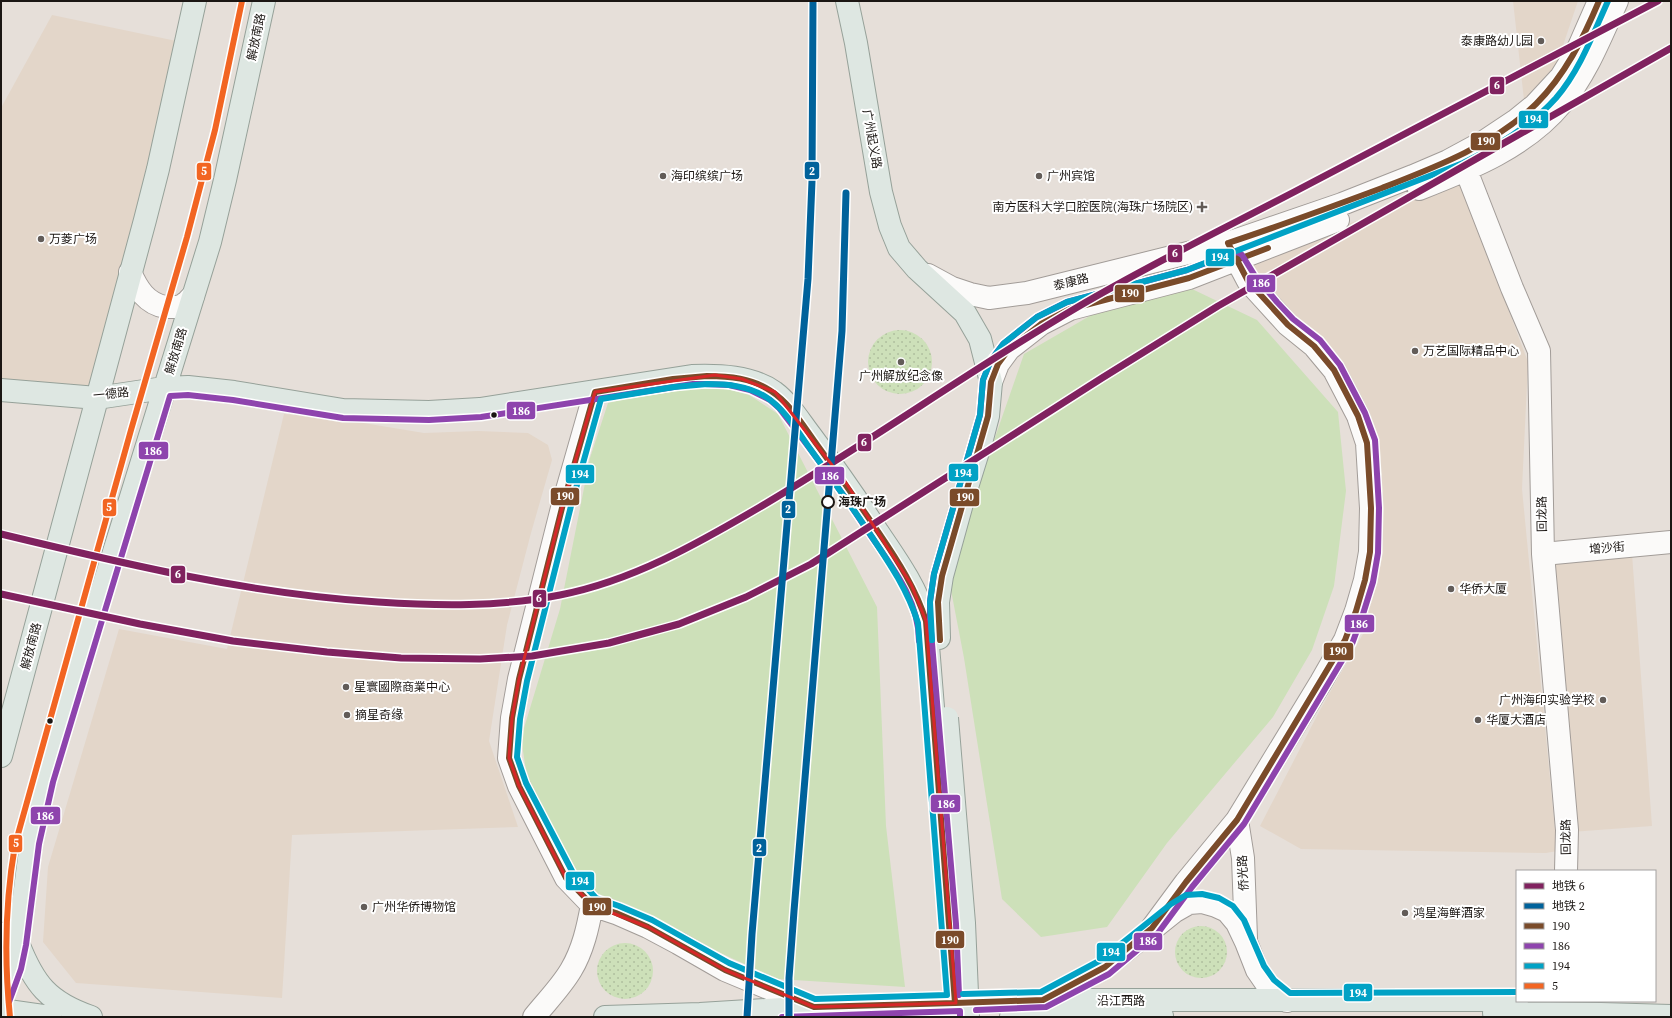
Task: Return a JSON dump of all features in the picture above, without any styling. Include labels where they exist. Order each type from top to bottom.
[{"type":"main road","name":"解放南路","points":[[1,756],[158,169],[194,1]]},
{"type":"main road","name":"解放南路","points":[[1,999],[13,966],[13,934],[45,780],[82,655],[210,242],[264,1]]},
{"type":"main road","name":"广州起义路","points":[[847,1],[856,43],[881,192],[890,226],[899,248],[917,269],[965,313],[980,339],[991,382],[989,410],[942,576],[938,602],[940,719]]},
{"type":"main road","name":"一德路","points":[[1,390],[97,398],[164,388],[188,387],[234,392],[343,410],[389,412],[480,409],[692,376],[715,375],[742,379],[761,384],[775,392],[785,402],[846,483],[911,584],[926,621],[940,719]]},
{"type":"main road","points":[[940,719],[956,1017]]},
{"type":"main road","points":[[940,719],[964,923],[968,1017]]},
{"type":"main road","points":[[13,934],[26,964],[37,983],[63,1006],[91,1017]]},
{"type":"main road","name":"沿江西路","points":[[605,1017],[700,1014],[814,1007],[1043,1000],[1516,1000]]},
{"type":"main road","points":[[1632,1002],[1671,1003]]},
{"type":"main road","points":[[1,1010],[50,1017]]},
{"type":"main road","name":"沿江西路","points":[[1011,1017],[1393,1013],[1671,1016]]},
{"type":"street","name":"泰康路","points":[[991,382],[998,364],[1009,349],[1042,324],[1070,309],[1189,278],[1232,252],[1342,204],[1448,161],[1485,141],[1515,121],[1535,105],[1560,77],[1578,49],[1599,1]]},
{"type":"street","name":"泰康路","points":[[917,269],[952,288],[970,294],[989,298],[1027,293],[1232,252],[1466,170],[1517,142],[1541,124],[1559,107],[1582,74],[1617,1]]},
{"type":"street","name":"回龙路","points":[[1466,170],[1512,288],[1539,351],[1543,554],[1567,830],[1566,870]]},
{"type":"street","points":[[1152,928],[1186,882],[1237,820],[1321,682],[1345,640],[1365,580],[1370,552],[1371,508],[1367,443],[1358,416],[1334,370],[1314,346],[1288,325],[1266,302],[1248,281],[1232,252]]},
{"type":"street","points":[[130,272],[140,292],[149,301],[160,306],[174,308],[184,304],[193,296]]},
{"type":"street","points":[[595,392],[563,504],[521,672],[512,718],[509,758],[519,786],[566,878],[592,905],[616,913],[648,927],[732,973],[814,1007]]},
{"type":"street","name":"增沙街","points":[[1543,554],[1671,542]]},
{"type":"street","name":"侨光路","points":[[1237,820],[1243,858],[1246,942]]},
{"type":"street","points":[[1043,1000],[1105,966],[1152,928],[1189,903],[1202,902],[1227,911],[1237,923],[1257,970],[1268,986],[1287,1001]]},
{"type":"street","points":[[534,1017],[570,971],[576,960],[583,943],[592,905]]},
{"type":"highlighted area","points":[[715,375],[742,379],[775,392],[846,483],[911,584],[926,621],[956,1003],[814,1007],[725,970],[648,927],[592,905],[566,878],[519,786],[509,758],[512,718],[519,679],[563,504],[595,392]]},
{"type":"shaded area","name":"泰康路幼儿园","points":[[1513,1],[1578,1],[1553,75],[1524,100]]},
{"type":"shaded area","name":"万菱广场","points":[[52,15],[186,43],[97,398],[1,390],[1,108]]},
{"type":"shaded area","points":[[1460,180],[1528,362],[1522,489],[1557,851],[1546,853],[1301,849],[1260,826],[1320,710],[1367,627],[1372,587],[1375,476],[1382,475],[1346,374],[1249,263]]},
{"type":"shaded area","points":[[284,414],[327,417],[424,433],[478,431],[528,433],[548,445],[552,460],[507,625],[489,741],[518,827],[292,835],[282,998],[76,983],[43,942],[48,867],[119,629],[227,649]]},
{"type":"shaded area","name":"广州海印实验学校","points":[[1632,554],[1652,826],[1571,832],[1548,559]]},
{"type":"green space","points":[[1192,289],[1257,320],[1338,412],[1346,491],[1334,586],[1312,650],[1273,717],[1167,843],[1107,927],[1041,937],[1002,899],[964,658],[950,585],[975,495],[1024,354],[1107,306]]},
{"type":"green space","points":[[894,330],[906,330],[923,339],[930,350],[932,362],[930,374],[923,385],[906,394],[894,394],[882,389],[873,380],[868,368],[868,356],[873,344],[882,335]]},
{"type":"green space","name":"海珠广场","points":[[716,386],[749,395],[778,414],[877,607],[886,826],[905,987],[778,979],[696,942],[596,893],[575,869],[527,777],[521,738],[560,609],[590,458],[608,403],[677,387]]},
{"type":"green space","points":[[1196,926],[1206,926],[1220,933],[1227,947],[1227,957],[1220,971],[1206,978],[1196,978],[1186,974],[1179,967],[1175,957],[1175,947],[1179,937],[1186,930]]},
{"type":"green space","points":[[625,943],[636,945],[645,951],[651,960],[653,971],[651,982],[645,991],[636,997],[625,999],[614,997],[605,991],[599,982],[597,971],[599,960],[605,951],[614,945]]},
{"type":"metro line","name":"2","points":[[747,1017],[752,934],[808,279],[812,181],[813,1]]},
{"type":"metro line","name":"6","points":[[1,534],[141,567],[235,585],[330,598],[378,602],[447,605],[515,602],[560,595],[613,581],[663,560],[760,507],[1036,332],[1184,248],[1658,1]]},
{"type":"metro line","name":"6","points":[[1,594],[140,624],[233,641],[327,652],[401,658],[480,659],[532,656],[609,643],[679,624],[746,597],[811,564],[1102,378],[1218,306],[1671,48]]},
{"type":"metro line","name":"2","points":[[789,1017],[789,978],[794,911],[842,331],[846,193]]},
{"type":"transit line","name":"5","points":[[10,1017],[6,931],[9,888],[15,845],[131,430],[187,237],[215,130],[242,1]]},
{"type":"transit line","name":"190","points":[[955,1003],[1043,1000],[1105,967],[1152,928],[1186,882],[1237,820],[1345,640],[1356,611],[1365,580],[1370,552],[1371,508],[1367,443],[1358,416],[1334,370],[1314,346],[1288,325],[1248,281],[1228,243],[1325,209],[1423,172],[1464,154],[1502,131],[1520,119],[1536,104],[1556,81],[1580,43],[1599,1]]},
{"type":"transit line","name":"194","points":[[932,640],[930,602],[934,574],[980,415],[983,380],[991,360],[1004,343],[1037,317],[1067,302],[1187,270],[1463,163],[1488,150],[1524,127],[1546,108],[1565,87],[1579,64],[1608,1]]},
{"type":"transit line","name":"190","points":[[940,640],[938,602],[942,576],[988,416],[991,382],[998,364],[1009,349],[1041,324],[1070,309],[1189,278],[1268,248]]},
{"type":"transit line","name":"186","points":[[959,995],[956,924],[930,620],[930,601],[934,574],[980,415],[983,380],[991,360],[1003,344],[1037,317],[1067,302],[1187,270],[1238,252],[1242,255],[1255,276],[1277,302],[1293,319],[1320,340],[1340,365],[1365,413],[1375,440],[1379,508],[1378,553],[1373,582],[1363,614],[1352,644],[1244,824],[1192,887],[1158,933],[1109,974],[1046,1007],[976,1010]]},
{"type":"transit line","name":"190","points":[[707,376],[732,377],[756,383],[771,391],[785,402],[849,490],[900,565],[922,609],[926,621],[955,1003],[814,1007],[725,970],[648,927],[616,913],[592,905],[566,878],[519,786],[509,758],[512,718],[519,679],[563,504],[595,392],[673,379],[707,376]]},
{"type":"transit line","name":"186","points":[[9,1002],[21,969],[26,945],[39,844],[53,782],[170,396],[188,395],[233,400],[343,418],[429,420],[481,417],[693,384],[729,385],[750,390],[770,400],[779,408],[834,482],[883,553],[908,595],[918,625],[919,641]]},
{"type":"transit line","name":"194","points":[[707,384],[723,384],[752,390],[773,402],[785,414],[879,547],[898,578],[914,611],[918,623],[947,995],[815,999],[729,963],[652,920],[596,898],[573,873],[526,783],[517,757],[520,719],[527,681],[571,506],[601,399],[674,387],[707,384]]},
{"type":"transit line","name":"194","points":[[963,994],[1041,992],[1101,960],[1171,904],[1186,895],[1202,894],[1219,898],[1233,906],[1244,920],[1264,966],[1274,980],[1290,993],[1516,992]]},
{"type":"transit line","name":"186","points":[[782,1017],[960,1011],[960,1017]]},
{"type":"place","name":"泰康路幼儿园","points":[[1541,41]]},
{"type":"place","name":"海印缤缤广场","points":[[663,176]]},
{"type":"place","name":"广州宾馆","points":[[1039,176]]},
{"type":"place","name":"南方医科大学口腔医院(海珠广场院区)","points":[[1202,207]]},
{"type":"place","name":"万菱广场","points":[[41,239]]},
{"type":"place","name":"万艺国际精品中心","points":[[1415,351]]},
{"type":"place","name":"广州解放纪念像","points":[[901,362]]},
{"type":"place","name":"海珠广场","points":[[828,502]]},
{"type":"place","name":"华侨大厦","points":[[1451,589]]},
{"type":"place","name":"星寰國際商業中心","points":[[346,687]]},
{"type":"place","name":"广州海印实验学校","points":[[1603,700]]},
{"type":"place","name":"摘星奇缘","points":[[347,715]]},
{"type":"place","name":"华厦大酒店","points":[[1478,720]]},
{"type":"place","name":"广州华侨博物馆","points":[[364,907]]},
{"type":"place","name":"鸿星海鲜酒家","points":[[1405,913]]}]
